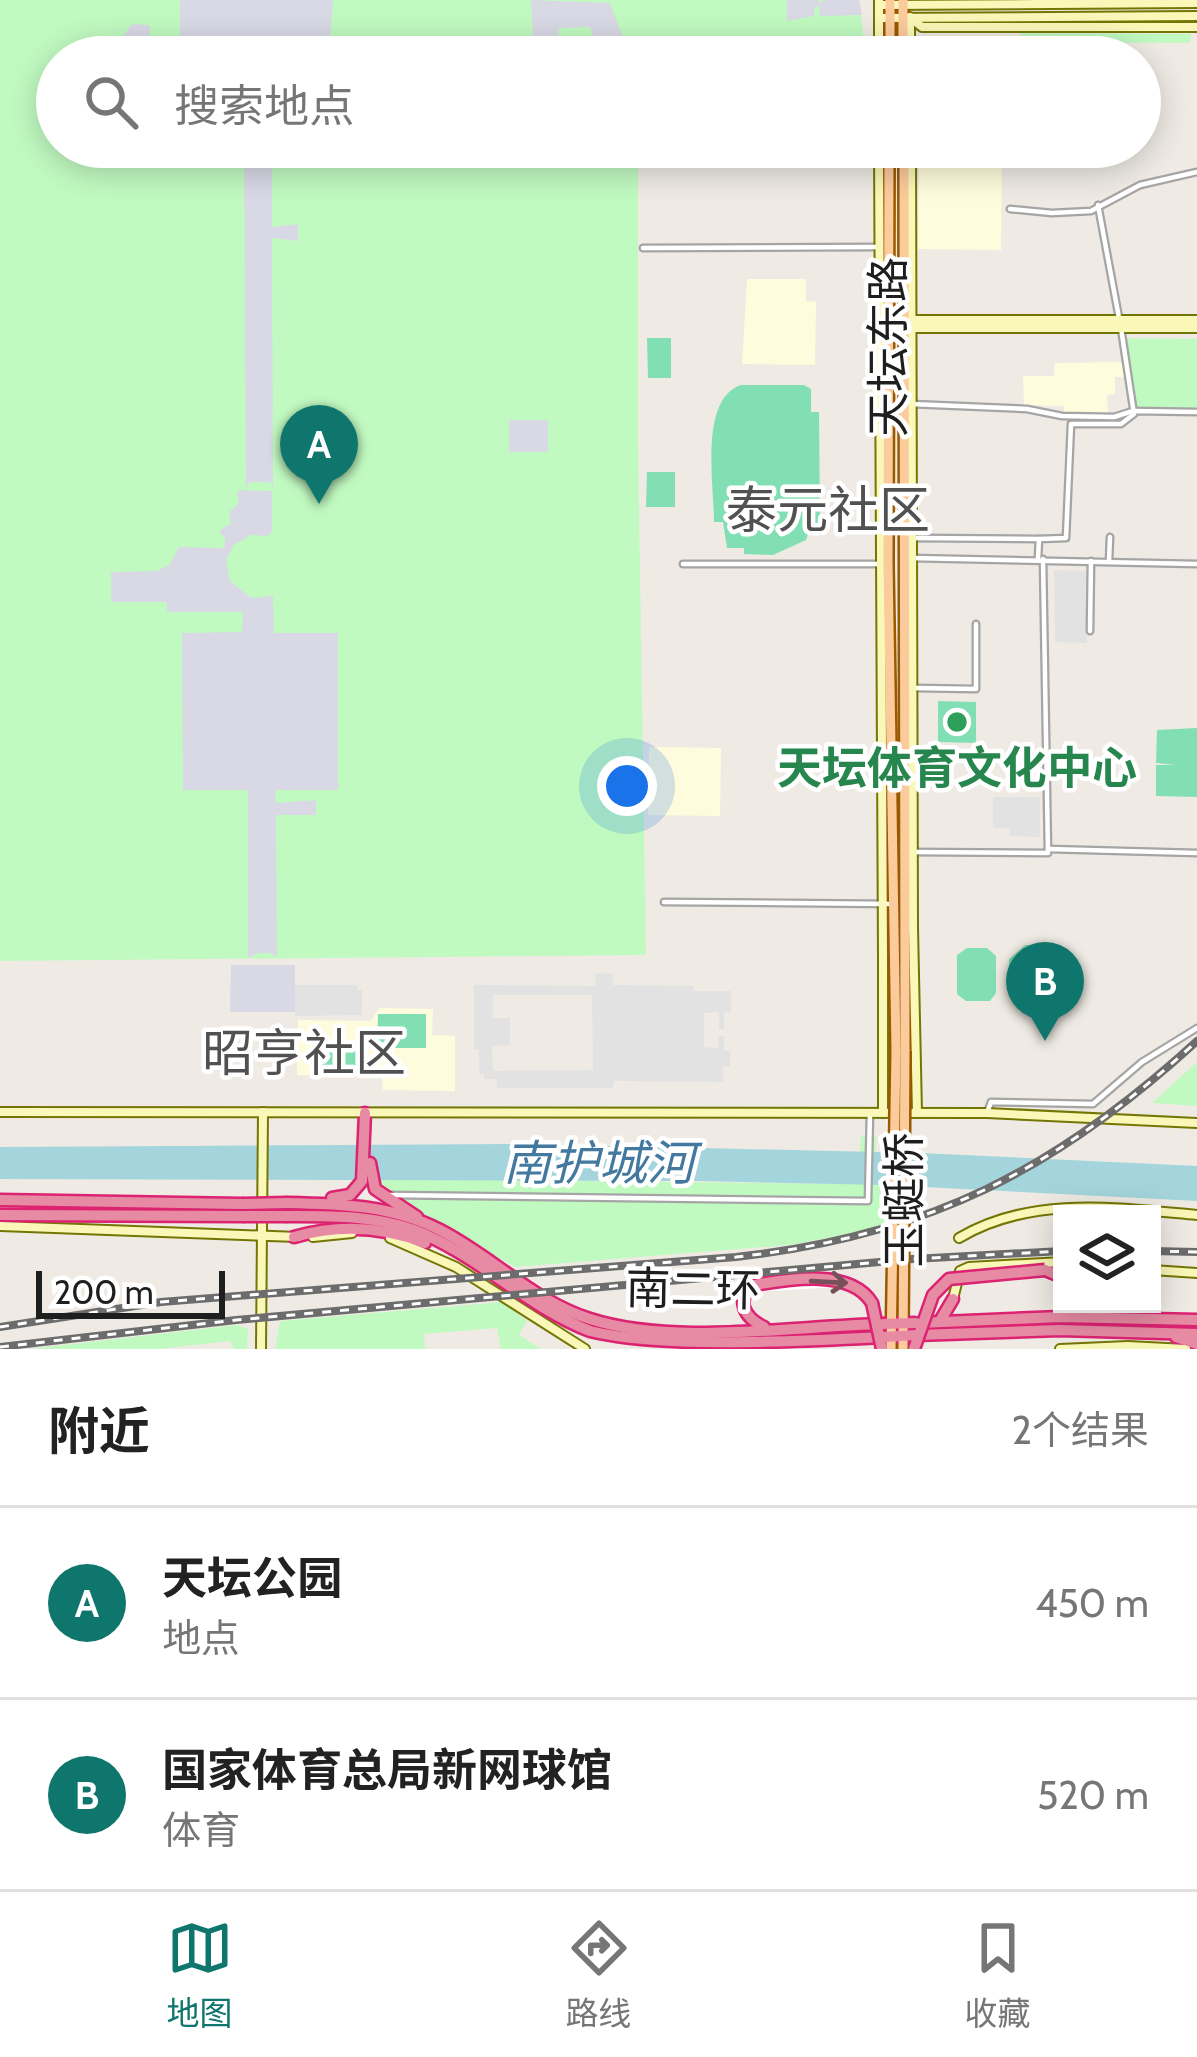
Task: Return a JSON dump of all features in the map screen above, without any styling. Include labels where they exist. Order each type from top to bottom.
[{"type":"highway","points":[[368,1113],[370,1174],[379,1192],[424,1222]]},
{"type":"highway","points":[[287,1210],[358,1189],[368,1133]]},
{"type":"highway","name":"南二环","points":[[0,1200],[242,1210]]},
{"type":"highway","name":"南二环","points":[[0,1215],[287,1210],[350,1204],[424,1222],[576,1315],[595,1321],[643,1333],[767,1328],[881,1343]]},
{"type":"highway","name":"南二环","points":[[287,1210],[380,1220],[414,1230],[572,1323],[614,1339],[688,1345],[799,1340],[881,1343],[917,1329],[941,1328],[978,1333],[1156,1330],[1197,1334]]},
{"type":"highway","points":[[294,1237],[341,1226],[377,1230],[462,1256]]},
{"type":"highway","points":[[914,1349],[933,1294],[949,1279],[1045,1270],[1053,1273]]},
{"type":"highway","points":[[767,1328],[745,1312],[745,1294],[754,1285],[840,1281],[860,1288],[872,1303],[881,1343],[836,1349]]},
{"type":"highway","points":[[953,1299],[969,1320]]},
{"type":"highway","points":[[953,1299],[941,1328],[961,1346],[978,1333]]},
{"type":"highway","points":[[1031,1318],[1053,1308]]},
{"type":"highway","name":"南二环","points":[[941,1328],[969,1320],[1031,1318],[1197,1320]]},
{"type":"highway","points":[[1156,1330],[1197,1344]]},
{"type":"highway","points":[[799,1340],[820,1349]]},
{"type":"main road","points":[[907,36],[909,2]]},
{"type":"main road","points":[[884,3],[887,36]]},
{"type":"main road","name":"天坛东路","points":[[888,168],[883,247],[888,324],[883,564],[887,904],[901,1051]]},
{"type":"main road","name":"天坛东路","points":[[901,1051],[909,852],[907,168]]},
{"type":"main road","name":"玉蜓桥","points":[[881,1343],[901,1051]]},
{"type":"street","points":[[884,3],[1197,3]]},
{"type":"street","points":[[882,36],[885,18],[1197,16]]},
{"type":"street","points":[[907,18],[922,27],[1197,27]]},
{"type":"street","points":[[683,564],[883,564],[880,168]]},
{"type":"street","points":[[1010,209],[1090,211],[1140,185],[1197,172]]},
{"type":"street","points":[[1098,206],[1133,411]]},
{"type":"street","points":[[643,248],[883,247]]},
{"type":"street","points":[[888,324],[1197,324]]},
{"type":"street","points":[[908,404],[1027,409],[1062,416],[1197,412]]},
{"type":"street","points":[[908,538],[1066,538],[1071,424],[1120,424],[1133,411]]},
{"type":"street","points":[[1109,561],[1110,537]]},
{"type":"street","points":[[1039,539],[1048,596],[1048,851]]},
{"type":"street","points":[[908,557],[1197,564]]},
{"type":"street","points":[[1090,631],[1091,561]]},
{"type":"street","points":[[907,688],[976,689],[976,624]]},
{"type":"street","points":[[917,1113],[909,852],[1197,854]]},
{"type":"street","points":[[905,893],[913,931]]},
{"type":"street","points":[[664,902],[887,904],[883,1113]]},
{"type":"street","points":[[987,1114],[991,1102],[1093,1104],[1142,1062],[1197,1028]]},
{"type":"street","points":[[882,1087],[917,1087]]},
{"type":"street","points":[[0,1112],[917,1113],[1197,1123]]},
{"type":"street","points":[[261,1349],[262,1112]]},
{"type":"street","points":[[379,1192],[868,1201],[870,1113]]},
{"type":"street","points":[[881,1343],[899,1193],[900,1113]]},
{"type":"street","points":[[959,1238],[1014,1218],[1076,1207],[1197,1215]]},
{"type":"street","points":[[0,1226],[294,1237],[362,1232],[403,1241],[456,1267],[585,1349]]},
{"type":"street","points":[[953,1299],[960,1271],[969,1267],[1053,1262]]},
{"type":"street","points":[[1161,1271],[1197,1273]]},
{"type":"street","points":[[1060,1349],[1186,1349]]},
{"type":"shaded area","points":[[180,0],[333,0],[330,36],[180,36]]},
{"type":"shaded area","points":[[531,0],[610,3],[622,36],[593,36],[590,27],[559,28],[559,36],[533,36]]},
{"type":"shaded area","points":[[787,0],[819,0],[820,5],[823,0],[859,0],[862,15],[820,16],[815,6],[814,16],[787,21]]},
{"type":"shaded area","points":[[132,24],[150,25],[149,36],[123,36]]},
{"type":"shaded area","points":[[244,168],[272,168],[272,227],[298,224],[298,241],[272,238],[273,487],[270,482],[250,482],[246,488]]},
{"type":"shaded area","points":[[919,168],[1002,168],[1001,250],[918,249]]},
{"type":"shaded area","points":[[747,279],[806,279],[806,301],[816,302],[815,365],[742,364]]},
{"type":"shaded area","points":[[1125,362],[1124,377],[1115,377],[1115,394],[1107,395],[1108,416],[1064,414],[1064,406],[1024,405],[1023,376],[1054,376],[1055,363]]},
{"type":"shaded area","points":[[509,420],[548,420],[548,452],[509,452]]},
{"type":"shaded area","points":[[238,490],[272,491],[272,531],[234,545],[226,560],[230,581],[251,598],[273,596],[274,633],[338,633],[338,790],[275,790],[276,803],[316,800],[316,815],[276,815],[277,958],[259,953],[248,958],[248,790],[183,790],[182,633],[242,632],[243,612],[167,612],[167,602],[111,602],[111,572],[157,571],[170,564],[179,547],[224,548],[225,538],[219,531],[231,523],[229,512],[238,504]]},
{"type":"shaded area","points":[[1054,570],[1087,571],[1087,643],[1055,642]]},
{"type":"shaded area","points":[[649,747],[721,748],[720,816],[648,815]]},
{"type":"shaded area","points":[[993,797],[1040,797],[1040,837],[1010,836],[1010,828],[993,828]]},
{"type":"shaded area","points":[[231,965],[295,965],[295,1012],[230,1012]]},
{"type":"shaded area","points":[[596,973],[613,974],[613,985],[731,991],[731,1012],[724,1013],[724,1029],[719,1029],[719,1012],[704,1013],[704,1047],[718,1048],[719,1036],[724,1036],[724,1051],[730,1051],[723,1082],[614,1081],[613,1088],[497,1088],[497,1079],[479,1074],[474,985],[595,986]],"holes":[[[493,995],[592,995],[593,1070],[493,1071],[492,1046],[510,1045],[510,1018],[493,1018]]]},
{"type":"shaded area","points":[[295,985],[358,985],[362,1015],[295,1016]]},
{"type":"shaded area","points":[[379,1008],[433,1009],[432,1035],[455,1036],[455,1091],[383,1090],[382,1076],[297,1075],[298,1020],[371,1021]]},
{"type":"green space","points":[[0,0],[859,0],[863,36],[36,36],[36,168],[638,168],[646,955],[0,961]]},
{"type":"green space","points":[[1191,34],[1190,43],[1161,43],[1161,36],[1021,36]]},
{"type":"green space","points":[[647,338],[671,338],[671,378],[648,378]]},
{"type":"green space","points":[[1125,338],[1197,339],[1197,410],[1136,407]]},
{"type":"green space","points":[[741,385],[804,385],[811,389],[811,412],[819,412],[820,525],[811,525],[806,540],[773,555],[727,548],[723,522],[714,522],[714,424],[728,393]]},
{"type":"green space","points":[[647,472],[675,472],[675,507],[646,507]]},
{"type":"green space","name":"天坛体育文化中心","points":[[938,701],[976,702],[976,743],[938,742]]},
{"type":"green space","points":[[1197,728],[1197,797],[1156,796],[1156,765],[1176,765],[1156,763],[1157,730]]},
{"type":"green space","points":[[1025,945],[1056,945],[1069,959],[1070,993],[1059,1008],[1019,1007],[1010,995],[1009,959]]},
{"type":"green space","points":[[967,948],[987,948],[996,956],[996,993],[990,1001],[966,1001],[957,994],[957,955]]},
{"type":"green space","points":[[378,1014],[426,1014],[426,1048],[377,1048]]},
{"type":"green space","points":[[319,1041],[367,1042],[366,1074],[318,1073]]},
{"type":"green space","points":[[1197,1062],[1197,1106],[1152,1103]]},
{"type":"green space","points":[[861,1136],[876,1136],[875,1184],[884,1185],[884,1227],[790,1245],[515,1267],[391,1198],[376,1179],[858,1184]]},
{"type":"green space","points":[[503,1302],[527,1321],[519,1335],[541,1349],[501,1349],[497,1328],[424,1334],[425,1349],[275,1349],[280,1321]]},
{"type":"green space","points":[[237,1325],[248,1329],[247,1349],[234,1349],[230,1341],[159,1349],[29,1349]]},
{"type":"water","name":"南护城河","points":[[528,1144],[920,1153],[1197,1166],[1197,1201],[697,1181],[0,1179],[0,1147]]},
{"type":"pier","points":[[910,1052],[911,1336],[926,1291],[951,1272],[1046,1266],[1053,1271],[1053,1283],[1043,1278],[956,1280],[940,1289],[919,1349],[877,1349],[865,1305],[839,1287],[754,1292],[747,1302],[734,1300],[739,1288],[752,1279],[846,1278],[855,1282],[885,1334],[887,1053]]},
{"type":"railway","points":[[0,1327],[161,1302],[736,1257],[869,1233],[985,1190],[1040,1160],[1145,1086],[1197,1041]]},
{"type":"railway","points":[[0,1347],[236,1320],[913,1259],[1053,1251]]},
{"type":"railway","points":[[1161,1251],[1197,1252]]},
{"type":"place","name":"天坛公园","points":[[319,504]]},
{"type":"place","name":"天坛体育文化中心","points":[[957,722]]},
{"type":"place","name":"国家体育总局新网球馆","points":[[1045,1041]]},
{"type":"district","name":"泰元社区","points":[[828,510]]},
{"type":"district","name":"昭亨社区","points":[[304,1053]]}]
